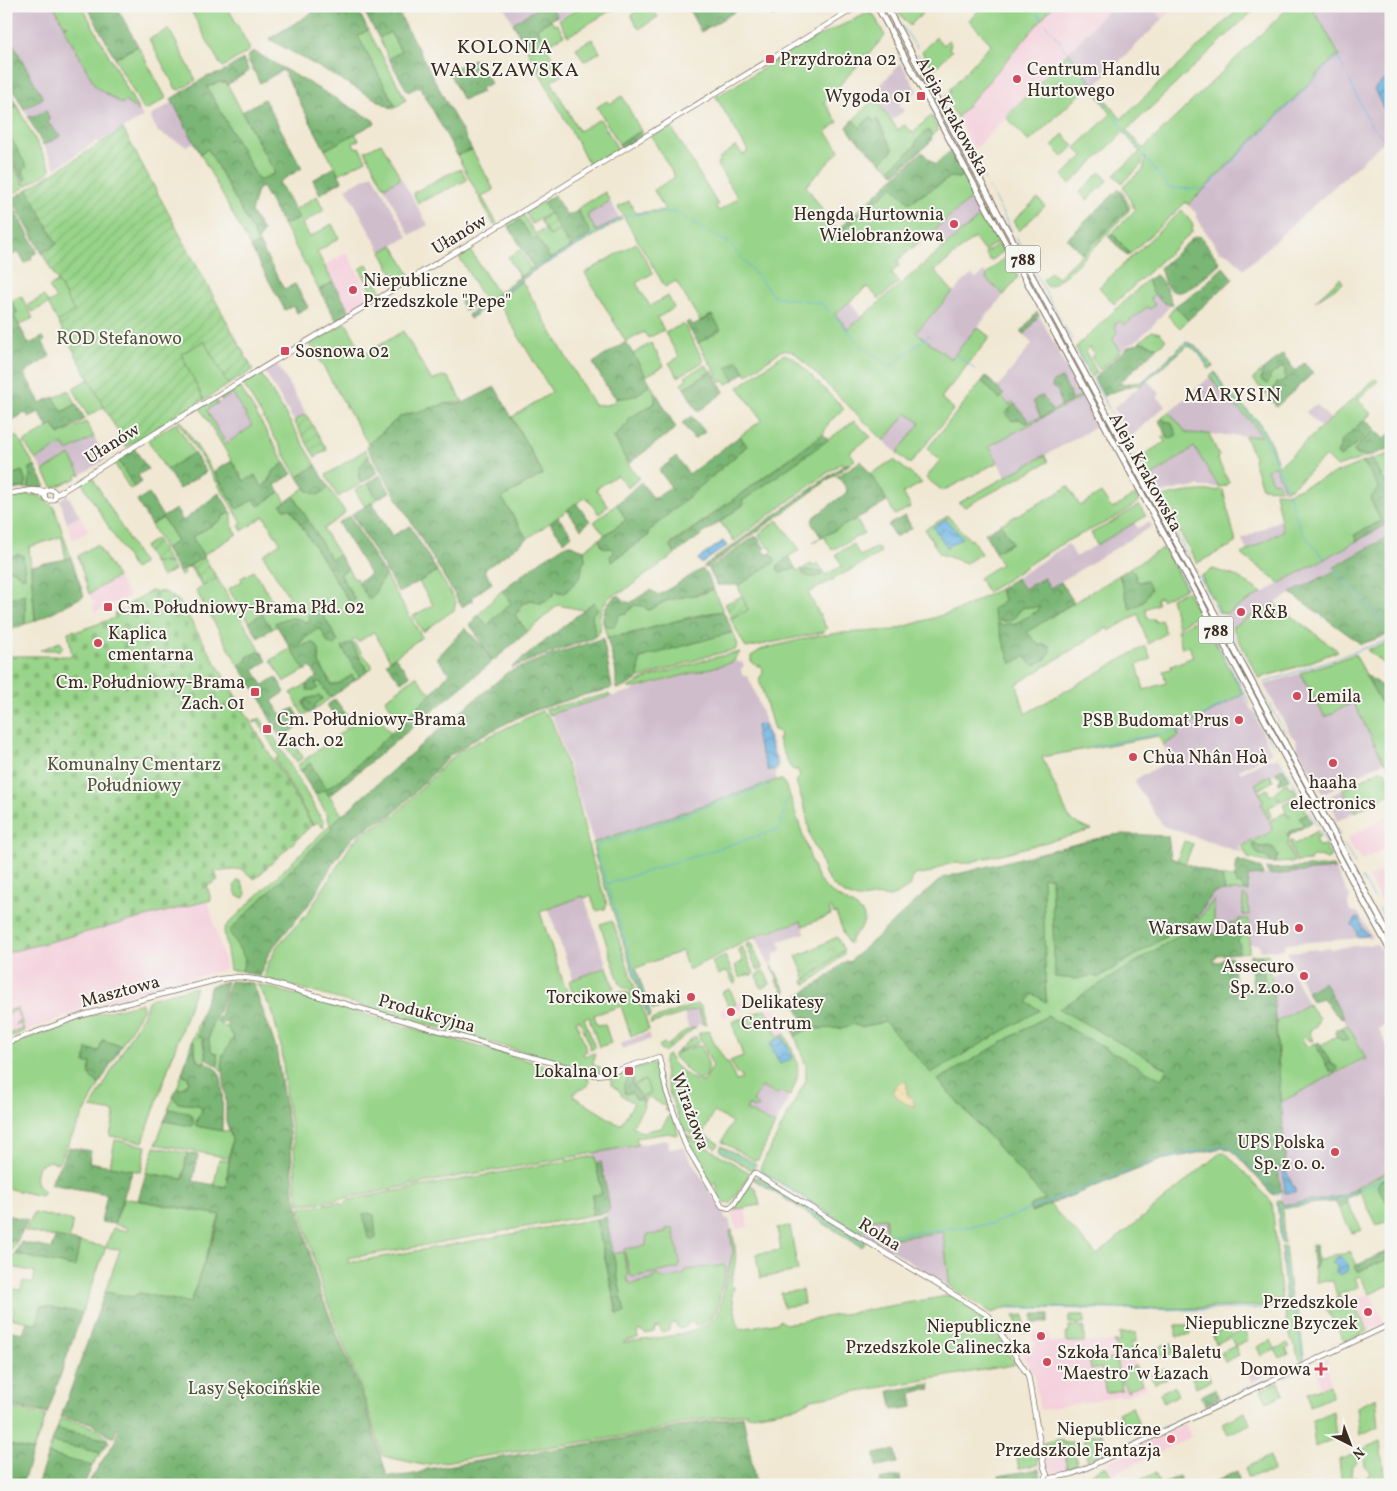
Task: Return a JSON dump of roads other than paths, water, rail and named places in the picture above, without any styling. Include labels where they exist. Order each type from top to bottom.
[{"type":"main road","name":"Aleja Krakowska","points":[[878,6],[1391,952]]},
{"type":"main road","name":"Aleja Krakowska","points":[[886,6],[1391,939]]},
{"type":"street","name":"Ułanów","points":[[54,493],[505,222],[858,6]]},
{"type":"street","points":[[866,6],[878,6]]},
{"type":"street","points":[[6,494],[27,491],[54,493],[54,499],[46,498],[46,493]]},
{"type":"street","name":"Masztowa","points":[[6,1043],[104,1008],[220,979],[243,977]]},
{"type":"street","name":"Produkcyjna","points":[[243,977],[261,980],[581,1072],[602,1075],[659,1057]]},
{"type":"street","name":"Wirażowa","points":[[659,1057],[666,1090],[685,1144],[719,1204],[725,1208],[731,1206],[754,1172]]},
{"type":"street","name":"Rolna","points":[[754,1172],[984,1312],[991,1319],[1028,1375],[1044,1470],[1048,1480]]},
{"type":"street","points":[[1048,1480],[1084,1469],[1391,1324]]},
{"type":"water","points":[[765,6],[777,6],[780,12],[773,17],[769,15]]},
{"type":"water","points":[[1384,80],[1391,86],[1391,113],[1387,116],[1374,89]]},
{"type":"water","points":[[946,519],[962,538],[947,547],[933,527]]},
{"type":"water","points":[[723,541],[727,546],[701,564],[698,559]]},
{"type":"water","points":[[763,724],[777,765],[775,769],[768,771],[755,735],[757,733],[756,726]]},
{"type":"water","points":[[1356,918],[1359,918],[1363,930],[1368,934],[1366,936],[1357,936],[1356,929],[1352,925]]},
{"type":"water","points":[[783,1037],[793,1058],[780,1064],[770,1045],[773,1041]]},
{"type":"water","points":[[1286,1171],[1296,1192],[1285,1193],[1283,1172]]},
{"type":"water","points":[[1337,1257],[1342,1257],[1348,1269],[1339,1275],[1336,1273],[1337,1265],[1332,1263]]},
{"type":"waterway","points":[[891,6],[898,19]]},
{"type":"waterway","points":[[1033,6],[1041,18]]},
{"type":"waterway","points":[[901,24],[917,48]]},
{"type":"waterway","points":[[1046,25],[1052,32]]},
{"type":"waterway","points":[[1054,34],[1061,43]]},
{"type":"waterway","points":[[1062,46],[1091,84]]},
{"type":"waterway","points":[[918,54],[934,87]]},
{"type":"waterway","points":[[1204,189],[1335,59],[1339,59],[1344,69]]},
{"type":"waterway","points":[[1349,80],[1370,124],[1390,144]]},
{"type":"waterway","points":[[1093,87],[1109,107]]},
{"type":"waterway","points":[[936,91],[952,119]]},
{"type":"waterway","points":[[1114,115],[1125,130]]},
{"type":"waterway","points":[[957,128],[971,155]]},
{"type":"waterway","points":[[1127,133],[1131,138]]},
{"type":"waterway","points":[[1134,143],[1145,157]]},
{"type":"waterway","points":[[1146,158],[1169,188],[1199,189]]},
{"type":"waterway","points":[[975,162],[985,180]]},
{"type":"waterway","points":[[989,188],[1012,231]]},
{"type":"waterway","points":[[653,213],[677,212],[688,220]]},
{"type":"waterway","points":[[624,216],[650,213]]},
{"type":"waterway","points":[[534,268],[554,259],[621,218]]},
{"type":"waterway","points":[[691,222],[705,230]]},
{"type":"waterway","points":[[710,233],[729,243],[774,296],[798,300]]},
{"type":"waterway","points":[[1016,238],[1061,321]]},
{"type":"waterway","points":[[469,316],[506,292],[532,270]]},
{"type":"waterway","points":[[802,300],[821,303],[830,312]]},
{"type":"waterway","points":[[834,316],[862,346],[890,367],[929,335]]},
{"type":"waterway","points":[[1064,326],[1072,340]]},
{"type":"waterway","points":[[1145,380],[1186,343],[1195,347],[1210,367]]},
{"type":"waterway","points":[[1078,350],[1090,374]]},
{"type":"waterway","points":[[957,355],[975,369]]},
{"type":"waterway","points":[[1215,374],[1223,388],[1257,423],[1287,488]]},
{"type":"waterway","points":[[1093,379],[1122,430]]},
{"type":"waterway","points":[[1123,434],[1125,440]]},
{"type":"waterway","points":[[1134,455],[1139,466]]},
{"type":"waterway","points":[[1141,469],[1154,493]]},
{"type":"waterway","points":[[1288,493],[1301,531],[1324,558]]},
{"type":"waterway","points":[[1159,502],[1196,571]]},
{"type":"waterway","points":[[1166,547],[1174,562]]},
{"type":"waterway","points":[[1176,566],[1187,586]]},
{"type":"waterway","points":[[1332,568],[1391,631]]},
{"type":"waterway","points":[[1199,576],[1211,598]]},
{"type":"waterway","points":[[1190,591],[1201,612]]},
{"type":"waterway","points":[[1213,603],[1218,612],[1223,614]]},
{"type":"waterway","points":[[1203,616],[1250,704]]},
{"type":"waterway","points":[[1226,619],[1225,622],[1254,677]]},
{"type":"waterway","points":[[1264,683],[1391,639]]},
{"type":"waterway","points":[[1257,683],[1288,738]]},
{"type":"waterway","points":[[1091,746],[1177,731],[1244,692]]},
{"type":"waterway","points":[[1253,711],[1274,747]]},
{"type":"waterway","points":[[1293,747],[1318,796]]},
{"type":"waterway","points":[[1280,760],[1290,778]]},
{"type":"waterway","points":[[1292,781],[1298,792]]},
{"type":"waterway","points":[[607,883],[596,852],[597,845],[769,785]]},
{"type":"waterway","points":[[1300,796],[1317,826]]},
{"type":"waterway","points":[[649,1015],[607,884],[779,829],[787,800]]},
{"type":"waterway","points":[[1321,801],[1340,835]]},
{"type":"waterway","points":[[1319,830],[1333,855]]},
{"type":"waterway","points":[[1343,843],[1355,864]]},
{"type":"waterway","points":[[1362,878],[1374,898]]},
{"type":"waterway","points":[[1379,908],[1391,930]]},
{"type":"waterway","points":[[888,1235],[992,1224],[1161,1158],[1228,1145],[1278,1196]]},
{"type":"waterway","points":[[721,1149],[754,1166]]},
{"type":"waterway","points":[[759,1170],[858,1232]]},
{"type":"waterway","points":[[1279,1207],[1344,1198],[1391,1174]]},
{"type":"waterway","points":[[756,1179],[860,1243],[863,1242]]},
{"type":"waterway","points":[[1278,1202],[1282,1242]]},
{"type":"waterway","points":[[863,1234],[870,1238],[882,1236]]},
{"type":"waterway","points":[[1282,1248],[1289,1302]]},
{"type":"waterway","points":[[1293,1307],[1304,1362]]},
{"type":"waterway","points":[[1008,1308],[1199,1310],[1277,1308]]},
{"type":"waterway","points":[[1272,1377],[1298,1364]]},
{"type":"waterway","points":[[1285,1376],[1298,1371]]},
{"type":"waterway","points":[[1238,1392],[1268,1379]]},
{"type":"waterway","points":[[1206,1407],[1235,1394]]},
{"type":"waterway","points":[[1172,1423],[1202,1409]]},
{"type":"waterway","points":[[1151,1433],[1169,1425]]},
{"type":"waterway","points":[[1118,1449],[1146,1435]]},
{"type":"waterway","points":[[1083,1466],[1113,1451]]},
{"type":"waterway","points":[[1075,1469],[1080,1467]]},
{"type":"place","name":"Przydrożna 02","points":[[770,59]]},
{"type":"place","name":"Centrum Handlu Hurtowego","points":[[1017,79]]},
{"type":"place","name":"Wygoda 01","points":[[921,96]]},
{"type":"place","name":"Hengda Hurtownia Wielobranżowa","points":[[954,224]]},
{"type":"place","name":"Niepubliczne Przedszkole \"Pepe\"","points":[[353,290]]},
{"type":"place","name":"Sosnowa 02","points":[[285,351]]},
{"type":"place","name":"Cm. Południowy-Brama Płd. 02","points":[[108,607]]},
{"type":"place","name":"R&B","points":[[1241,612]]},
{"type":"place","name":"Kaplica cmentarna","points":[[98,643]]},
{"type":"place","name":"Cm. Południowy-Brama Zach. 01","points":[[255,692]]},
{"type":"place","name":"Lemila","points":[[1297,696]]},
{"type":"place","name":"PSB Budomat Prus","points":[[1239,720]]},
{"type":"place","name":"Cm. Południowy-Brama Zach. 02","points":[[267,729]]},
{"type":"place","name":"Chùa Nhân Hoà","points":[[1133,757]]},
{"type":"place","name":"haaha electronics","points":[[1333,763]]},
{"type":"place","name":"Warsaw Data Hub","points":[[1299,928]]},
{"type":"place","name":"Assecuro Sp. z.o.o","points":[[1304,976]]},
{"type":"place","name":"Torcikowe Smaki","points":[[691,997]]},
{"type":"place","name":"Delikatesy Centrum","points":[[731,1012]]},
{"type":"place","name":"Lokalna 01","points":[[629,1071]]},
{"type":"place","name":"UPS Polska Sp. z o. o.","points":[[1335,1152]]},
{"type":"place","name":"Przedszkole Niepubliczne Bzyczek","points":[[1368,1312]]},
{"type":"place","name":"Niepubliczne Przedszkole Calineczka","points":[[1041,1336]]},
{"type":"place","name":"Szkoła Tańca i Baletu \"Maestro\" w Łazach","points":[[1047,1362]]},
{"type":"place","name":"Domowa","points":[[1321,1369]]},
{"type":"place","name":"Niepubliczne Przedszkole Fantazja","points":[[1171,1439]]},
{"type":"district","name":"KOLONIA WARSZAWSKA","points":[[505,58]]},
{"type":"district","name":"MARYSIN","points":[[1233,394]]},
{"type":"park label","name":"ROD Stefanowo","points":[[119,338]]},
{"type":"park label","name":"Komunalny Cmentarz Południowy","points":[[134,774]]},
{"type":"park label","name":"Lasy Sękocińskie","points":[[254,1388]]}]
